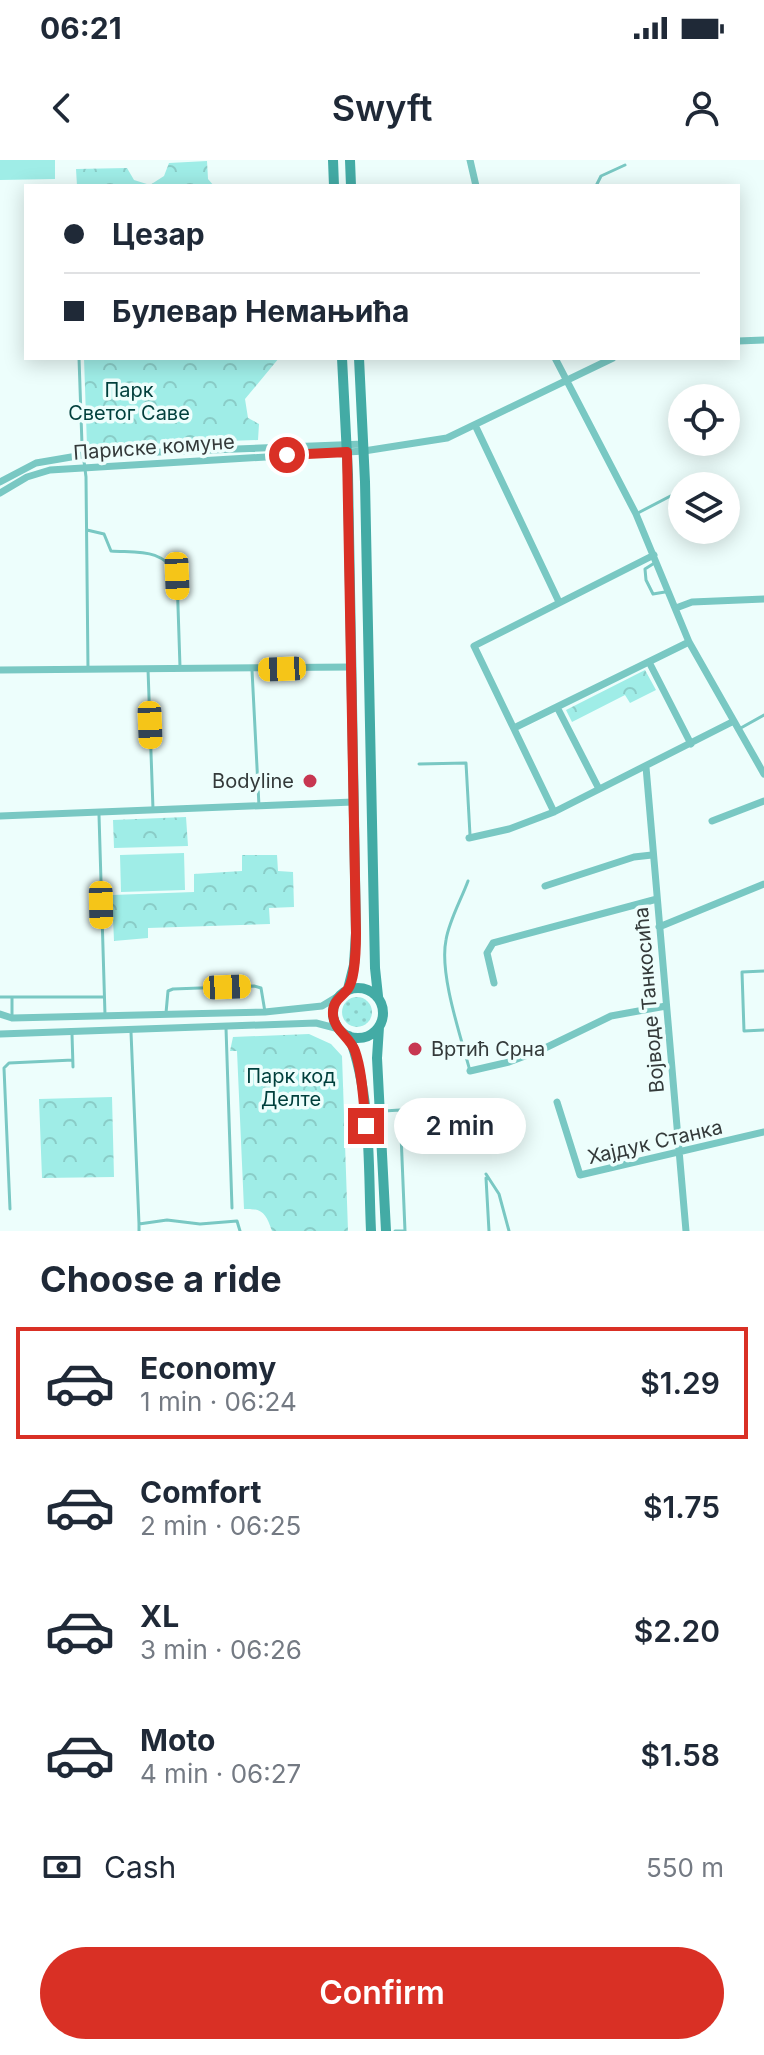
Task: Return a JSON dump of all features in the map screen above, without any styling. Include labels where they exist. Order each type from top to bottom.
[{"type":"street","points":[[333,160],[334,184]]},
{"type":"street","points":[[350,160],[351,184]]},
{"type":"street","points":[[470,160],[476,184]]},
{"type":"street","points":[[740,341],[764,340]]},
{"type":"street","points":[[339,1029],[333,1015],[336,1001],[344,992],[356,948],[347,448],[342,360]]},
{"type":"street","points":[[359,360],[364,448],[375,968],[378,996],[384,1011],[379,1027],[377,1058],[386,1231]]},
{"type":"street","points":[[556,360],[636,514],[689,642],[764,774]]},
{"type":"street","name":"Париске комуне","points":[[0,482],[36,463],[82,450],[364,448],[447,438],[609,360]]},
{"type":"street","points":[[475,425],[559,602]]},
{"type":"street","name":"Париске комуне","points":[[0,493],[38,473],[84,467],[347,448]]},
{"type":"street","points":[[554,812],[474,646],[559,602],[655,559]]},
{"type":"street","points":[[676,608],[692,602],[764,599]]},
{"type":"street","points":[[514,728],[689,642]]},
{"type":"street","points":[[649,662],[691,744]]},
{"type":"street","points":[[0,670],[352,667]]},
{"type":"street","points":[[557,707],[599,789]]},
{"type":"street","points":[[469,838],[509,829],[554,812],[734,721]]},
{"type":"street","name":"Војводе Танкосића","points":[[646,767],[686,1231]]},
{"type":"street","points":[[712,821],[764,801]]},
{"type":"street","points":[[0,816],[353,802]]},
{"type":"street","points":[[545,886],[634,857],[652,855]]},
{"type":"street","points":[[659,927],[764,884]]},
{"type":"street","points":[[494,983],[487,953],[493,943],[657,899]]},
{"type":"street","points":[[0,1014],[12,1018],[265,1012],[322,1006],[344,992],[361,987],[378,996]]},
{"type":"street","points":[[470,1071],[509,1062],[541,1050],[611,1016],[666,1006]]},
{"type":"street","points":[[0,1034],[316,1023],[339,1029],[349,1036],[369,1036],[379,1027]]},
{"type":"street","points":[[349,1036],[357,1059],[366,1126],[371,1231]]},
{"type":"street","name":"Хајдук Станка","points":[[557,1102],[580,1175],[764,1132]]},
{"type":"lane","points":[[597,184],[601,176],[625,165]]},
{"type":"lane","points":[[79,360],[87,530],[88,669]]},
{"type":"lane","points":[[636,514],[668,497]]},
{"type":"lane","points":[[87,530],[104,534],[111,551],[144,552],[161,557],[172,565],[177,576],[180,670]]},
{"type":"lane","points":[[655,559],[645,570],[646,580],[654,594],[667,591]]},
{"type":"lane","points":[[148,669],[153,809]]},
{"type":"lane","points":[[252,670],[259,806]]},
{"type":"lane","points":[[739,730],[764,715]]},
{"type":"lane","points":[[419,764],[466,763],[469,838]]},
{"type":"lane","points":[[99,812],[105,1015]]},
{"type":"lane","points":[[468,881],[445,941],[446,973],[470,1071]]},
{"type":"lane","points":[[764,971],[742,972],[744,1031],[764,1030]]},
{"type":"lane","points":[[166,1014],[166,998],[168,991],[173,989],[254,986],[261,988],[264,995],[265,1012]]},
{"type":"lane","points":[[0,997],[104,997]]},
{"type":"lane","points":[[12,997],[12,1018]]},
{"type":"lane","points":[[225,1026],[232,1208]]},
{"type":"lane","points":[[132,1028],[139,1231]]},
{"type":"lane","points":[[71,1031],[73,1067]]},
{"type":"lane","points":[[10,1209],[4,1068],[9,1063],[73,1060]]},
{"type":"lane","points":[[380,1111],[400,1110],[405,1231],[395,1231]]},
{"type":"lane","points":[[489,1231],[486,1174],[499,1194],[509,1231]]},
{"type":"lane","points":[[139,1224],[167,1220],[203,1224],[237,1221],[240,1231]]},
{"type":"green space","points":[[0,160],[55,160],[55,179],[0,180]]},
{"type":"green space","points":[[207,161],[208,179],[212,184],[152,184],[164,176],[169,163]]},
{"type":"green space","points":[[127,168],[134,180],[147,184],[77,184],[76,169]]},
{"type":"green space","name":"Парк Светог Саве","points":[[84,360],[277,360],[245,399],[248,418],[259,424],[258,440],[87,446]]},
{"type":"green space","points":[[645,670],[656,690],[630,703],[625,695],[572,722],[566,710]]},
{"type":"green space","points":[[186,817],[188,846],[114,848],[113,820]]},
{"type":"green space","points":[[184,853],[185,890],[121,892],[120,855]]},
{"type":"green space","points":[[242,855],[277,855],[278,871],[293,872],[294,907],[269,908],[270,924],[148,928],[148,938],[114,941],[112,895],[194,892],[194,874],[242,871]]},
{"type":"green space","points":[[357,997],[368,1001],[372,1012],[368,1023],[357,1027],[346,1023],[342,1012],[346,1001]]},
{"type":"green space","name":"Парк код Делте","points":[[309,1034],[331,1044],[342,1056],[348,1231],[272,1231],[263,1213],[244,1209],[237,1051],[230,1051],[233,1037]]},
{"type":"green space","points":[[112,1097],[114,1177],[42,1178],[39,1099]]},
{"type":"place","name":"Bodyline","points":[[310,781]]},
{"type":"place","name":"Вртић Срна","points":[[415,1049]]},
{"type":"route","points":[[287,455],[347,452],[356,948],[348,989],[336,1001],[333,1015],[339,1029],[349,1036],[356,1053],[366,1126]]}]
